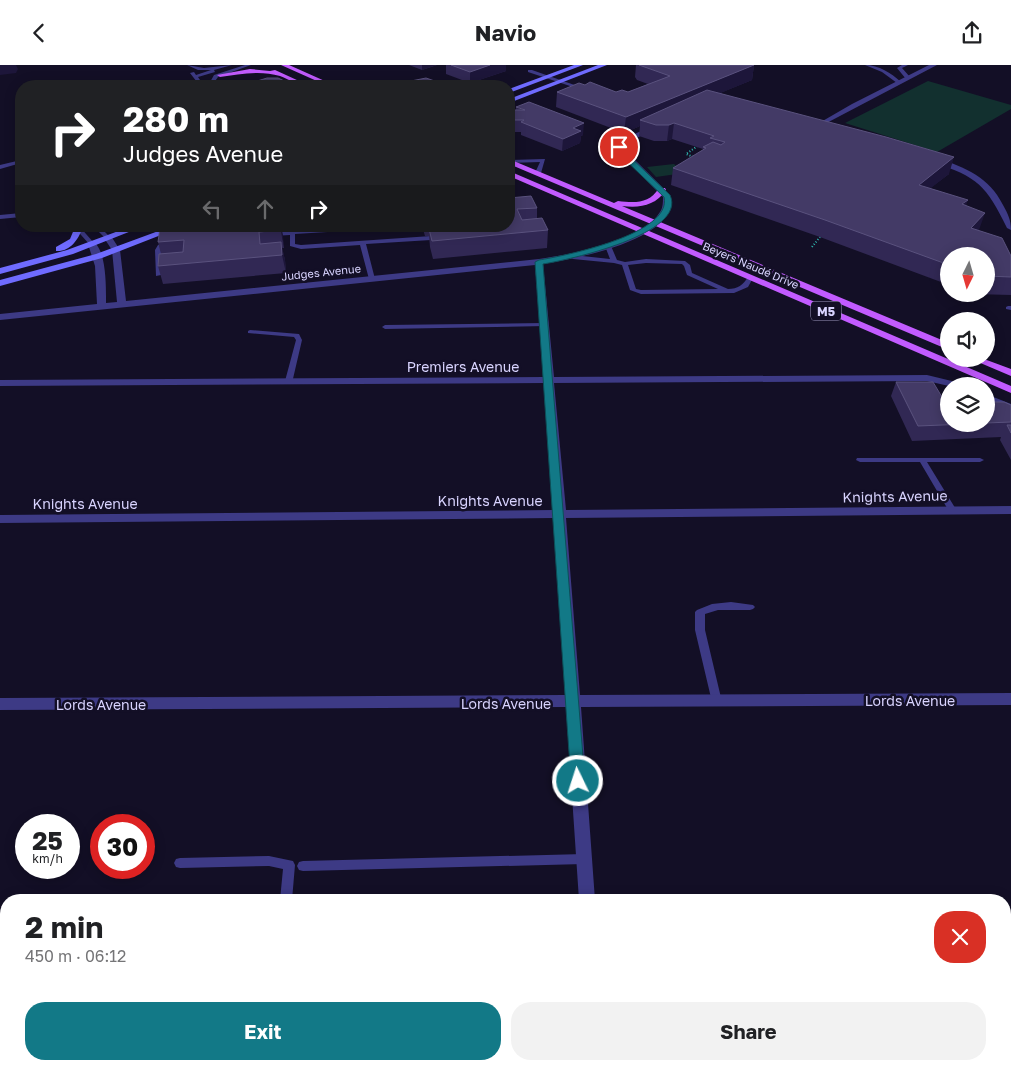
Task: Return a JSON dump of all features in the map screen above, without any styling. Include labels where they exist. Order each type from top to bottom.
[{"type":"main road","points":[[259,65],[293,80]]},
{"type":"main road","points":[[284,65],[319,80]]},
{"type":"main road","points":[[515,89],[580,65]]},
{"type":"main road","points":[[515,99],[604,65]]},
{"type":"main road","points":[[220,75],[250,71],[279,74]]},
{"type":"main road","name":"Beyers Naudé Drive","points":[[515,163],[940,343]]},
{"type":"main road","name":"Beyers Naudé Drive","points":[[515,176],[640,232],[1011,390]]},
{"type":"main road","points":[[601,200],[633,204],[648,203],[658,198],[662,190]]},
{"type":"main road","points":[[1,270],[70,244],[76,238],[77,232]]},
{"type":"main road","points":[[1,270],[92,244],[124,232]]},
{"type":"main road","points":[[0,283],[99,256],[164,232]]},
{"type":"main road","points":[[995,367],[1011,373]]},
{"type":"street","points":[[817,126],[934,65]]},
{"type":"street","points":[[808,124],[826,129]]},
{"type":"street","points":[[656,223],[667,211],[669,203],[662,190],[621,152],[619,147],[621,143],[660,125]]},
{"type":"street","points":[[923,156],[972,173],[983,181],[997,199],[1011,228]]},
{"type":"street","name":"Judges Avenue","points":[[0,317],[539,262],[572,257],[608,246],[656,223]]},
{"type":"street","points":[[108,238],[116,250],[122,304]]},
{"type":"street","points":[[92,244],[99,256],[102,306]]},
{"type":"street","points":[[539,262],[560,514],[587,894]]},
{"type":"street","name":"Premiers Avenue","points":[[0,383],[927,378],[940,381]]},
{"type":"street","points":[[995,401],[1011,408]]},
{"type":"street","name":"Knights Avenue","points":[[0,519],[1011,510]]},
{"type":"street","name":"Lords Avenue","points":[[0,704],[573,703],[1011,699]]},
{"type":"lane","points":[[189,66],[216,68],[230,65]]},
{"type":"lane","points":[[194,77],[230,65]]},
{"type":"lane","points":[[213,80],[220,75],[248,65]]},
{"type":"lane","points":[[866,65],[884,71],[899,82]]},
{"type":"lane","points":[[906,65],[899,68],[908,78]]},
{"type":"lane","points":[[189,66],[208,80]]},
{"type":"lane","points":[[189,66],[197,80]]},
{"type":"lane","points":[[530,71],[580,89]]},
{"type":"lane","points":[[515,161],[543,160],[538,173]]},
{"type":"lane","points":[[0,167],[15,166]]},
{"type":"lane","points":[[0,217],[15,216]]},
{"type":"lane","points":[[81,232],[92,244]]},
{"type":"lane","points":[[102,232],[108,238]]},
{"type":"lane","points":[[265,235],[279,232]]},
{"type":"lane","points":[[293,232],[292,245],[294,247],[431,238]]},
{"type":"lane","points":[[158,275],[158,250],[160,246],[172,242]]},
{"type":"lane","points":[[363,243],[372,279]]},
{"type":"lane","points":[[608,246],[614,261]]},
{"type":"lane","points":[[572,257],[614,261],[625,264],[646,261],[680,261],[687,265],[689,274],[727,291]]},
{"type":"lane","points":[[625,264],[632,289],[637,292],[727,291],[744,288],[750,278]]},
{"type":"lane","points":[[385,327],[544,325]]},
{"type":"lane","points":[[250,332],[297,335],[298,340],[289,381]]},
{"type":"lane","points":[[860,460],[980,460]]},
{"type":"lane","points":[[922,460],[953,511]]},
{"type":"lane","points":[[717,702],[700,630],[700,612],[717,606],[750,607]]},
{"type":"lane","points":[[303,866],[584,859]]},
{"type":"lane","points":[[180,863],[269,861],[289,865],[287,894]]},
{"type":"path","points":[[703,143],[686,154],[703,161]]},
{"type":"path","points":[[812,247],[820,237]]},
{"type":"green space","points":[[928,81],[1011,105],[1011,109],[937,152],[845,123]]},
{"type":"green space","points":[[674,164],[684,173],[656,177],[647,167]]},
{"type":"building","points":[[451,65],[490,65],[470,72]]},
{"type":"building","points":[[639,65],[754,65],[626,117],[557,92],[579,83],[585,85],[590,82],[616,92],[622,90],[628,92],[670,76]]},
{"type":"building","points":[[278,78],[282,80],[260,80]]},
{"type":"building","points":[[426,78],[432,80],[416,80]]},
{"type":"building","points":[[707,90],[886,137],[954,157],[919,185],[968,200],[962,204],[985,213],[971,228],[1002,238],[1011,256],[1011,277],[995,276],[995,247],[940,247],[940,262],[673,168],[713,142],[721,145],[725,142],[710,138],[714,136],[674,123],[656,125],[640,120]]},
{"type":"building","points":[[529,102],[584,123],[573,128],[581,131],[563,139],[521,122],[524,120],[515,120],[515,110],[525,110],[516,107]]},
{"type":"building","points":[[531,196],[537,208],[517,209],[522,220],[542,218],[548,230],[432,241],[430,232],[515,232],[515,197]]},
{"type":"building","points":[[159,232],[259,232],[260,244],[281,242],[282,255],[158,266],[159,254],[183,252],[184,240],[158,242]]},
{"type":"building","points":[[896,382],[933,382],[940,394],[940,425],[918,426]]},
{"type":"building","points":[[995,402],[1004,402],[1011,405],[1011,422],[995,423]]},
{"type":"building","points":[[1007,425],[1011,425],[1011,433]]},
{"type":"route","points":[[578,781],[560,514],[539,262],[596,251],[656,223],[667,211],[669,203],[662,190],[621,152],[619,147]]}]
